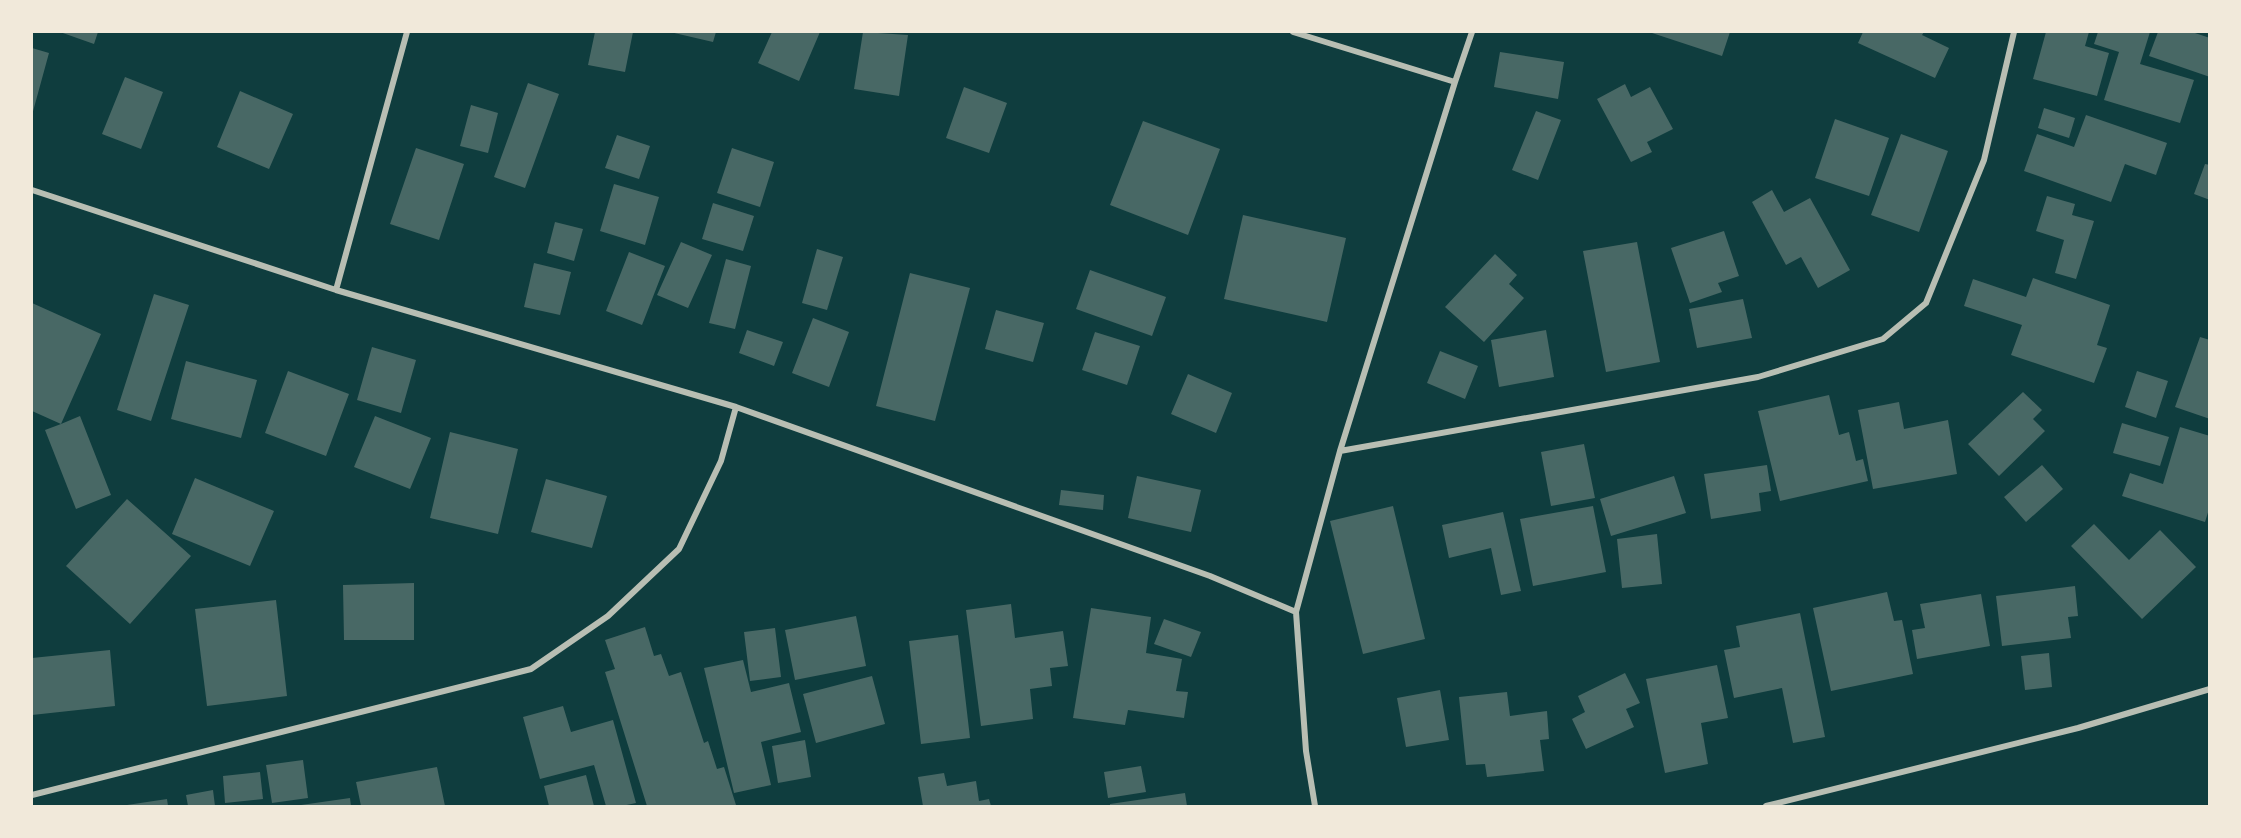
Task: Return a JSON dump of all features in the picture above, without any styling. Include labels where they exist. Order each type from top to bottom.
[{"type":"street","points":[[336,290],[407,32]]},
{"type":"street","points":[[1293,32],[1455,82]]},
{"type":"street","points":[[1315,807],[1306,751],[1296,612],[1340,451],[1472,32]]},
{"type":"street","points":[[1340,451],[1758,377],[1883,339],[1926,303],[1984,160],[2014,32]]},
{"type":"street","points":[[32,190],[336,290],[736,407],[1210,576],[1296,612]]},
{"type":"street","points":[[32,795],[531,669],[608,616],[679,549],[721,461],[736,407]]},
{"type":"street","points":[[1766,807],[2078,728],[2210,689]]},
{"type":"building","points":[[60,32],[98,32],[94,44]]},
{"type":"building","points":[[595,32],[633,32],[625,72],[588,65]]},
{"type":"building","points":[[670,32],[716,32],[713,42]]},
{"type":"building","points":[[772,32],[820,32],[799,81],[758,63]]},
{"type":"building","points":[[863,32],[908,35],[899,96],[854,89]]},
{"type":"building","points":[[1649,32],[1730,32],[1722,56]]},
{"type":"building","points":[[1863,32],[1924,32],[1922,35],[1949,48],[1935,78],[1858,43]]},
{"type":"building","points":[[2046,32],[2089,32],[2085,46],[2109,53],[2097,96],[2033,79]]},
{"type":"building","points":[[2098,32],[2150,32],[2140,64],[2194,80],[2180,123],[2104,100],[2119,52],[2094,44]]},
{"type":"building","points":[[2158,32],[2192,32],[2210,38],[2210,77],[2149,56]]},
{"type":"building","points":[[32,48],[49,53],[32,115]]},
{"type":"building","points":[[1500,52],[1564,62],[1558,99],[1494,87]]},
{"type":"building","points":[[125,77],[163,92],[141,149],[102,134]]},
{"type":"building","points":[[528,83],[559,94],[525,188],[494,177]]},
{"type":"building","points":[[1625,84],[1631,97],[1650,87],[1673,129],[1647,142],[1652,152],[1631,162],[1597,99]]},
{"type":"building","points":[[964,87],[1007,103],[989,153],[946,138]]},
{"type":"building","points":[[240,91],[293,114],[269,169],[217,147]]},
{"type":"building","points":[[471,105],[498,113],[488,153],[460,146]]},
{"type":"building","points":[[2044,108],[2075,118],[2069,138],[2038,128]]},
{"type":"building","points":[[1536,111],[1561,120],[1538,180],[1512,170]]},
{"type":"building","points":[[2086,115],[2167,143],[2156,175],[2125,164],[2111,202],[2024,171],[2037,134],[2074,147]]},
{"type":"building","points":[[1835,119],[1889,138],[1869,196],[1815,178]]},
{"type":"building","points":[[1143,121],[1220,149],[1188,235],[1110,205]]},
{"type":"building","points":[[1901,134],[1948,151],[1919,232],[1871,215]]},
{"type":"building","points":[[617,135],[650,146],[639,179],[605,168]]},
{"type":"building","points":[[416,148],[464,164],[439,240],[390,224]]},
{"type":"building","points":[[732,148],[774,162],[760,207],[717,193]]},
{"type":"building","points":[[2205,164],[2210,165],[2210,200],[2194,194]]},
{"type":"building","points":[[614,184],[659,197],[645,245],[600,231]]},
{"type":"building","points":[[1772,190],[1784,212],[1810,198],[1850,270],[1818,288],[1801,257],[1786,265],[1752,202]]},
{"type":"building","points":[[2047,196],[2075,204],[2072,215],[2094,221],[2076,279],[2055,273],[2064,240],[2036,231]]},
{"type":"building","points":[[713,203],[754,216],[743,251],[702,239]]},
{"type":"building","points":[[1243,215],[1346,238],[1327,322],[1224,299]]},
{"type":"building","points":[[555,222],[583,229],[574,261],[547,253]]},
{"type":"building","points":[[1724,231],[1739,276],[1718,283],[1722,292],[1690,303],[1671,248]]},
{"type":"building","points":[[681,242],[712,255],[688,308],[657,295]]},
{"type":"building","points":[[1637,242],[1660,362],[1606,372],[1583,251]]},
{"type":"building","points":[[817,249],[843,257],[827,310],[802,303]]},
{"type":"building","points":[[629,252],[665,266],[642,325],[606,311]]},
{"type":"building","points":[[1495,254],[1517,275],[1509,284],[1524,298],[1484,342],[1445,307]]},
{"type":"building","points":[[726,259],[751,266],[735,329],[709,323]]},
{"type":"building","points":[[534,263],[571,272],[560,315],[524,307]]},
{"type":"building","points":[[1090,270],[1166,297],[1152,336],[1076,309]]},
{"type":"building","points":[[910,273],[970,288],[935,421],[876,406]]},
{"type":"building","points":[[2033,278],[2110,305],[2097,345],[2107,348],[2094,383],[2011,355],[2022,325],[1964,306],[1973,279],[2026,297]]},
{"type":"building","points":[[154,294],[189,305],[151,421],[117,410]]},
{"type":"building","points":[[1743,299],[1752,338],[1697,348],[1689,309]]},
{"type":"building","points":[[32,303],[101,334],[61,424],[32,411]]},
{"type":"building","points":[[996,310],[1044,323],[1033,362],[985,349]]},
{"type":"building","points":[[813,318],[849,332],[829,387],[792,373]]},
{"type":"building","points":[[747,330],[783,342],[774,366],[739,353]]},
{"type":"building","points":[[1546,330],[1554,377],[1499,387],[1491,340]]},
{"type":"building","points":[[1095,332],[1140,346],[1127,385],[1082,370]]},
{"type":"building","points":[[2200,337],[2210,340],[2210,419],[2175,407]]},
{"type":"building","points":[[372,347],[416,360],[401,413],[357,400]]},
{"type":"building","points":[[1440,351],[1478,366],[1465,399],[1427,383]]},
{"type":"building","points":[[186,361],[257,380],[241,438],[171,419]]},
{"type":"building","points":[[288,371],[349,394],[326,456],[265,433]]},
{"type":"building","points":[[2137,371],[2168,381],[2156,418],[2125,407]]},
{"type":"building","points":[[1188,374],[1232,393],[1216,433],[1171,414]]},
{"type":"building","points":[[2023,392],[2042,410],[2033,419],[2045,431],[1999,476],[1968,444]]},
{"type":"building","points":[[1829,395],[1839,435],[1849,432],[1856,461],[1863,459],[1868,481],[1780,501],[1758,411]]},
{"type":"building","points":[[1899,402],[1904,429],[1948,420],[1957,474],[1873,489],[1858,410]]},
{"type":"building","points":[[80,416],[111,495],[76,509],[45,430]]},
{"type":"building","points":[[375,416],[431,438],[410,489],[354,467]]},
{"type":"building","points":[[2122,423],[2169,437],[2160,466],[2113,453]]},
{"type":"building","points":[[2180,427],[2210,436],[2210,506],[2205,522],[2122,496],[2130,473],[2163,484]]},
{"type":"building","points":[[450,432],[518,449],[498,534],[430,518]]},
{"type":"building","points":[[1584,444],[1595,498],[1551,506],[1541,452]]},
{"type":"building","points":[[1767,465],[1771,491],[1759,493],[1761,511],[1711,519],[1704,474]]},
{"type":"building","points":[[2042,465],[2063,489],[2026,522],[2004,497]]},
{"type":"building","points":[[1137,476],[1201,490],[1191,532],[1128,518]]},
{"type":"building","points":[[1674,476],[1686,513],[1611,536],[1600,499]]},
{"type":"building","points":[[195,478],[274,511],[250,566],[172,534]]},
{"type":"building","points":[[546,479],[607,496],[592,548],[531,532]]},
{"type":"building","points":[[1061,490],[1104,495],[1103,510],[1059,505]]},
{"type":"building","points":[[127,499],[191,556],[130,624],[66,566]]},
{"type":"building","points":[[1393,506],[1425,639],[1363,654],[1330,521]]},
{"type":"building","points":[[1593,506],[1606,572],[1533,586],[1520,519]]},
{"type":"building","points":[[1503,512],[1521,591],[1501,595],[1491,548],[1449,558],[1442,525]]},
{"type":"building","points":[[2094,524],[2129,560],[2160,530],[2196,567],[2142,619],[2071,546]]},
{"type":"building","points":[[1657,534],[1662,584],[1622,588],[1617,539]]},
{"type":"building","points":[[414,583],[414,640],[344,640],[343,585]]},
{"type":"building","points":[[2075,586],[2078,616],[2068,617],[2071,638],[2002,646],[1996,596]]},
{"type":"building","points":[[1887,592],[1894,621],[1902,620],[1913,674],[1831,691],[1813,608]]},
{"type":"building","points":[[1981,594],[1990,646],[1917,659],[1912,630],[1925,628],[1920,604]]},
{"type":"building","points":[[276,600],[287,696],[207,706],[195,609]]},
{"type":"building","points":[[1011,604],[1015,638],[1063,631],[1068,666],[1050,668],[1052,686],[1030,689],[1033,719],[981,726],[966,610]]},
{"type":"building","points":[[1091,608],[1151,617],[1146,653],[1182,659],[1176,691],[1188,692],[1184,718],[1128,710],[1125,725],[1073,718]]},
{"type":"building","points":[[1800,613],[1825,737],[1793,743],[1782,688],[1734,698],[1724,650],[1740,647],[1736,626]]},
{"type":"building","points":[[856,616],[866,666],[795,680],[785,630]]},
{"type":"building","points":[[1164,619],[1201,632],[1191,657],[1154,644]]},
{"type":"building","points":[[645,627],[654,656],[661,654],[669,676],[681,672],[704,743],[708,741],[717,769],[724,767],[736,805],[647,806],[605,672],[615,669],[605,640]]},
{"type":"building","points":[[775,628],[781,677],[750,681],[744,632]]},
{"type":"building","points":[[958,635],[970,738],[921,744],[909,641]]},
{"type":"building","points":[[110,650],[115,706],[32,715],[32,658]]},
{"type":"building","points":[[2049,653],[2052,687],[2025,690],[2021,656]]},
{"type":"building","points":[[743,660],[751,692],[789,683],[801,732],[761,742],[771,785],[734,793],[704,668]]},
{"type":"building","points":[[1717,665],[1728,718],[1701,723],[1708,764],[1665,773],[1646,679]]},
{"type":"building","points":[[1625,673],[1640,703],[1626,709],[1634,727],[1586,749],[1572,719],[1585,712],[1578,696]]},
{"type":"building","points":[[872,676],[885,724],[816,743],[803,694]]},
{"type":"building","points":[[1440,690],[1449,740],[1406,747],[1397,698]]},
{"type":"building","points":[[1507,692],[1510,716],[1547,711],[1549,739],[1540,740],[1544,771],[1487,777],[1485,764],[1466,765],[1459,697]]},
{"type":"building","points":[[563,706],[571,732],[613,720],[636,803],[606,806],[594,765],[540,779],[523,717]]},
{"type":"building","points":[[805,740],[811,777],[778,783],[772,746]]},
{"type":"building","points":[[303,760],[308,798],[272,803],[266,765]]},
{"type":"building","points":[[1141,766],[1146,792],[1108,798],[1104,772]]},
{"type":"building","points":[[437,767],[445,806],[361,806],[356,782]]},
{"type":"building","points":[[260,772],[263,799],[225,803],[223,776]]},
{"type":"building","points":[[944,773],[947,786],[976,781],[979,801],[989,799],[991,806],[923,806],[918,777]]},
{"type":"building","points":[[586,775],[594,806],[549,806],[544,786]]},
{"type":"building","points":[[213,790],[215,806],[188,806],[186,795]]},
{"type":"building","points":[[1185,793],[1187,806],[1110,806],[1110,804]]},
{"type":"building","points":[[350,798],[351,806],[301,806],[301,805]]},
{"type":"building","points":[[167,799],[168,806],[127,806],[127,805]]}]
